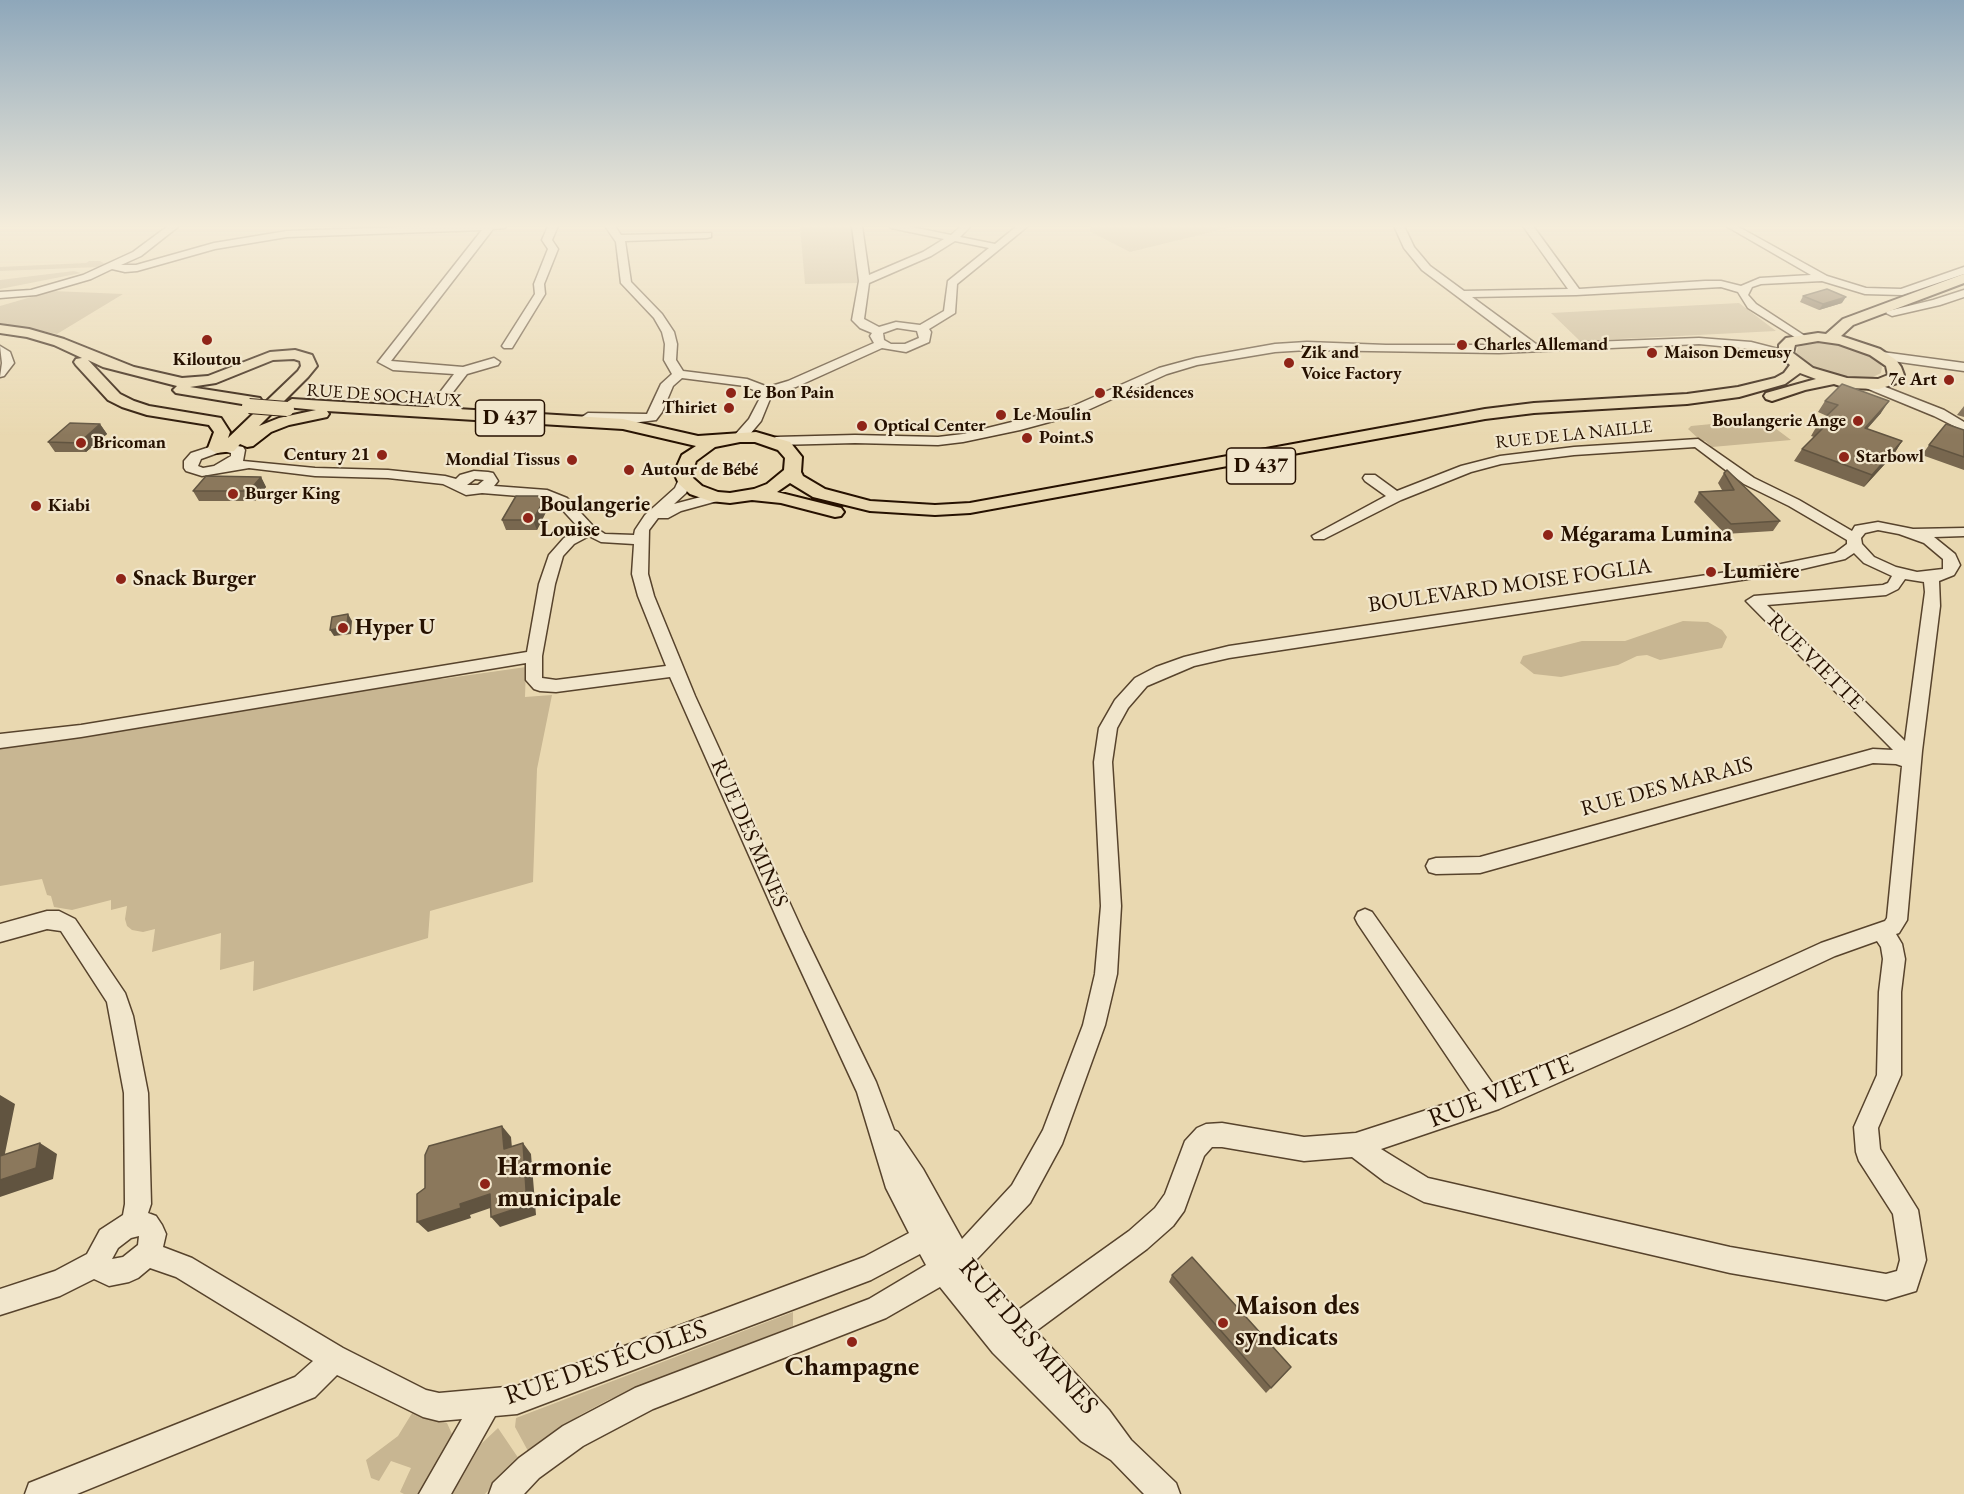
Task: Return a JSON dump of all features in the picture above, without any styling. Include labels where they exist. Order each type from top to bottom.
[{"type":"main road","points":[[1830,338],[1848,322],[1917,296]]},
{"type":"main road","points":[[1867,348],[1858,340],[1855,333],[1858,327],[1938,296]]},
{"type":"main road","name":"D 437","points":[[0,329],[29,333],[59,342],[123,381],[196,400],[623,424],[698,441],[733,438]]},
{"type":"main road","name":"D 437","points":[[0,336],[20,339],[89,360],[142,380],[251,404]]},
{"type":"main road","points":[[1801,338],[1830,338],[1867,348],[1882,356],[1894,375],[1870,385],[1833,380],[1798,366],[1786,350],[1801,338]]},
{"type":"main road","points":[[89,360],[182,383],[212,380],[255,360],[284,353],[303,356],[309,361],[303,374],[233,456]]},
{"type":"main road","points":[[89,360],[114,397],[128,404],[147,410],[215,421],[233,456]]},
{"type":"main road","points":[[251,404],[234,396],[228,391],[226,385],[229,378],[255,360]]},
{"type":"main road","name":"D 437","points":[[793,468],[802,484],[844,501],[901,509],[970,508],[1485,414],[1534,408],[1687,399],[1739,392],[1780,381],[1789,376],[1798,366]]},
{"type":"main road","name":"D 437","points":[[749,496],[782,498],[830,511],[885,519],[949,521],[982,518],[1516,420],[1708,407],[1746,402],[1833,380]]},
{"type":"main road","name":"RUE DE SOCHAUX","points":[[290,406],[358,414],[619,430],[648,437],[673,447],[688,459]]},
{"type":"main road","points":[[233,456],[265,429],[285,421],[318,414],[358,414]]},
{"type":"main road","points":[[733,438],[771,440],[790,451],[793,468],[785,480],[773,488],[749,496],[716,497],[696,490],[685,480],[682,473],[688,459],[697,450],[733,438]]},
{"type":"street","points":[[435,296],[384,362],[393,366],[463,372],[494,362]]},
{"type":"street","points":[[508,346],[539,296]]},
{"type":"street","points":[[637,296],[663,324],[671,344],[670,360],[673,369],[679,374],[747,383],[766,392]]},
{"type":"street","points":[[862,296],[858,320],[864,326],[879,331],[896,325],[909,325],[925,332],[925,340],[914,346],[897,348],[882,344],[877,339],[879,331]]},
{"type":"street","points":[[921,329],[949,314],[951,296]]},
{"type":"street","points":[[1463,296],[1533,346]]},
{"type":"street","points":[[1744,296],[1752,306],[1801,338]]},
{"type":"street","points":[[1892,313],[1956,296]]},
{"type":"street","points":[[755,421],[758,431],[771,440],[938,441],[963,438],[1020,426],[1074,411],[1163,371],[1196,362],[1275,348],[1307,346],[1463,349],[1699,341],[1786,350]]},
{"type":"street","points":[[766,392],[795,382],[882,344]]},
{"type":"street","points":[[0,350],[6,355],[8,363],[0,373]]},
{"type":"street","points":[[1882,356],[1964,367]]},
{"type":"street","points":[[1934,364],[1894,375],[1904,391],[1939,414]]},
{"type":"street","points":[[463,372],[434,408],[642,419],[651,417],[656,412],[667,384],[679,374]]},
{"type":"street","points":[[1870,385],[1964,427]]},
{"type":"street","points":[[733,438],[755,421],[766,398],[766,392]]},
{"type":"street","points":[[793,468],[808,452],[823,445],[855,439]]},
{"type":"street","name":"RUE DE LA NAILLE","points":[[1319,536],[1396,497],[1466,469],[1500,460],[1574,451],[1698,443],[1749,481],[1794,502]]},
{"type":"street","points":[[233,456],[315,472],[388,474],[462,482],[484,475],[486,485]]},
{"type":"street","points":[[1370,478],[1396,497]]},
{"type":"street","points":[[641,535],[650,518],[681,490],[685,480]]},
{"type":"street","points":[[486,485],[557,490],[575,499],[586,509],[596,525],[604,529],[641,535]]},
{"type":"street","points":[[486,485],[547,494],[562,501],[589,530],[601,538],[641,535],[676,508],[716,497]]},
{"type":"street","points":[[1794,502],[1868,527],[1889,527],[1914,534],[1944,551],[1957,575],[1931,578],[1902,574],[1881,567],[1869,560],[1854,541],[1794,502]]},
{"type":"street","name":"BOULEVARD MOISE FOGLIA","points":[[504,1494],[529,1468],[573,1436],[635,1404],[878,1308],[951,1264],[985,1237],[1021,1194],[1053,1136],[1094,1025],[1106,974],[1111,906],[1103,762],[1108,728],[1120,704],[1141,682],[1162,671],[1229,652],[1813,563],[1840,556],[1854,541],[1860,529],[1868,527]]},
{"type":"street","points":[[589,530],[569,541],[556,555],[547,584],[534,657],[534,680],[540,685],[556,686],[675,671]]},
{"type":"street","points":[[1914,534],[1964,534]]},
{"type":"street","points":[[1944,551],[1964,534]]},
{"type":"street","name":"RUE DES MINES","points":[[641,535],[640,574],[656,624],[793,932],[868,1090],[898,1188],[932,1233],[975,1311],[1010,1337],[1091,1431],[1120,1450],[1165,1494]]},
{"type":"street","name":"BOULEVARD MOISE FOGLIA","points":[[1813,563],[1881,567]]},
{"type":"street","points":[[1902,574],[1932,606]]},
{"type":"street","name":"RUE VIETTE","points":[[1902,574],[1893,586],[1886,590],[1754,601],[1896,744],[1912,756]]},
{"type":"street","points":[[1356,1145],[1394,1173],[1424,1190],[1730,1260],[1886,1287],[1906,1282],[1913,1260],[1905,1210],[1868,1152],[1866,1127],[1881,1098],[1889,1075],[1890,992],[1894,959],[1891,944],[1882,932],[1892,927],[1897,920],[1912,756],[1934,592],[1931,578]]},
{"type":"street","points":[[0,741],[93,729],[534,657]]},
{"type":"street","name":"RUE DES MARAIS","points":[[1436,866],[1480,865],[1873,756],[1896,758],[1912,756]]},
{"type":"street","points":[[1365,918],[1491,1101]]},
{"type":"street","points":[[0,933],[47,920],[59,920],[68,925],[108,983],[122,1016],[136,1093],[138,1204],[133,1224]]},
{"type":"street","name":"RUE VIETTE","points":[[1010,1337],[1138,1240],[1164,1217],[1179,1192],[1194,1149],[1206,1136],[1222,1135],[1304,1149],[1356,1145],[1491,1101],[1682,1017],[1828,949],[1882,932]]},
{"type":"street","points":[[133,1224],[147,1225],[152,1228],[153,1241],[147,1254],[129,1269],[118,1273],[109,1273],[102,1269],[99,1262],[100,1255],[109,1239],[133,1224]]},
{"type":"street","name":"RUE DES ÉCOLES","points":[[147,1254],[183,1268],[333,1358],[423,1403],[439,1407],[517,1400],[871,1267],[932,1233]]},
{"type":"street","points":[[0,1302],[60,1283],[99,1262]]},
{"type":"street","points":[[40,1494],[305,1387],[323,1371],[333,1358]]},
{"type":"street","points":[[434,1494],[487,1403]]},
{"type":"shaded area","points":[[36,296],[120,296],[57,334],[0,323],[0,306]]},
{"type":"shaded area","points":[[1739,303],[1776,331],[1580,341],[1551,313]]},
{"type":"shaded area","points":[[1819,342],[1851,347],[1866,353],[1877,360],[1882,367],[1881,373],[1859,379],[1826,373],[1811,367],[1796,353],[1798,347]]},
{"type":"shaded area","points":[[1763,419],[1791,440],[1712,447],[1688,429],[1691,426]]},
{"type":"shaded area","points":[[1683,621],[1708,622],[1722,630],[1727,637],[1722,648],[1660,660],[1647,655],[1637,656],[1618,665],[1561,677],[1534,674],[1520,663],[1523,656],[1582,641],[1625,641]]},
{"type":"shaded area","points":[[526,667],[525,697],[552,695],[537,769],[533,882],[430,911],[428,938],[253,991],[254,961],[220,970],[221,933],[152,952],[155,929],[143,932],[132,930],[127,926],[125,919],[127,906],[111,910],[111,900],[72,910],[54,907],[42,879],[0,886],[0,747],[434,676],[442,679]]},
{"type":"shaded area","points":[[793,1312],[793,1326],[608,1400],[580,1415],[528,1451],[515,1427],[516,1418]]},
{"type":"shaded area","points":[[414,1410],[447,1423],[452,1434],[452,1443],[422,1491],[418,1494],[404,1494],[400,1492],[411,1468],[391,1461],[379,1481],[371,1478],[366,1460],[398,1436]]},
{"type":"shaded area","points":[[498,1428],[519,1459],[485,1494],[447,1494],[455,1479],[460,1481],[481,1444]]},
{"type":"building","points":[[1803,296],[1843,296],[1846,297],[1823,304]]},
{"type":"building","points":[[1842,384],[1889,401],[1865,428],[1902,441],[1872,475],[1802,449],[1825,426],[1818,424],[1838,405],[1825,401]]},
{"type":"building","points":[[70,423],[100,424],[79,443],[48,442]]},
{"type":"building","points":[[1946,424],[1964,430],[1964,457],[1929,445]]},
{"type":"building","points":[[1727,470],[1780,521],[1731,524],[1699,492],[1734,490],[1724,473]]},
{"type":"building","points":[[206,476],[261,477],[249,491],[193,491]]},
{"type":"building","points":[[516,496],[546,496],[533,520],[502,520]]},
{"type":"building","points":[[348,614],[347,627],[330,630],[332,617]]},
{"type":"building","name":"Harmonie municipale","points":[[502,1126],[504,1149],[523,1143],[527,1205],[491,1217],[490,1194],[460,1204],[461,1208],[417,1222],[417,1194],[425,1188],[425,1155],[429,1146]]},
{"type":"building","points":[[40,1143],[36,1168],[0,1180],[0,1156]]},
{"type":"building","name":"Maison des syndicats","points":[[1192,1257],[1291,1367],[1271,1388],[1172,1275]]},
{"type":"place","name":"Kiloutou","points":[[207,340]]},
{"type":"place","name":"Charles Allemand","points":[[1462,345]]},
{"type":"place","name":"Maison Demeusy","points":[[1652,353]]},
{"type":"place","name":"Zik and Voice Factory","points":[[1289,363]]},
{"type":"place","name":"7e Art","points":[[1949,380]]},
{"type":"place","name":"Le Bon Pain","points":[[731,393]]},
{"type":"place","name":"Résidences","points":[[1100,393]]},
{"type":"place","name":"Thiriet","points":[[729,408]]},
{"type":"place","name":"Le Moulin","points":[[1001,415]]},
{"type":"place","name":"Boulangerie Ange","points":[[1858,421]]},
{"type":"place","name":"Optical Center","points":[[862,426]]},
{"type":"place","name":"Point.S","points":[[1027,438]]},
{"type":"place","name":"Bricoman","points":[[81,443]]},
{"type":"place","name":"Century 21","points":[[382,455]]},
{"type":"place","name":"Starbowl","points":[[1844,457]]},
{"type":"place","name":"Mondial Tissus","points":[[572,460]]},
{"type":"place","name":"Autour de Bébé","points":[[629,470]]},
{"type":"place","name":"Burger King","points":[[233,494]]},
{"type":"place","name":"Kiabi","points":[[36,506]]},
{"type":"place","name":"Boulangerie Louise","points":[[528,518]]},
{"type":"place","name":"Mégarama Lumina","points":[[1548,535]]},
{"type":"place","name":"Lumière","points":[[1711,572]]},
{"type":"place","name":"Snack Burger","points":[[121,579]]},
{"type":"place","name":"Hyper U","points":[[343,628]]},
{"type":"place","name":"Harmonie municipale","points":[[485,1184]]},
{"type":"place","name":"Maison des syndicats","points":[[1223,1323]]},
{"type":"place","name":"Champagne","points":[[852,1342]]}]
